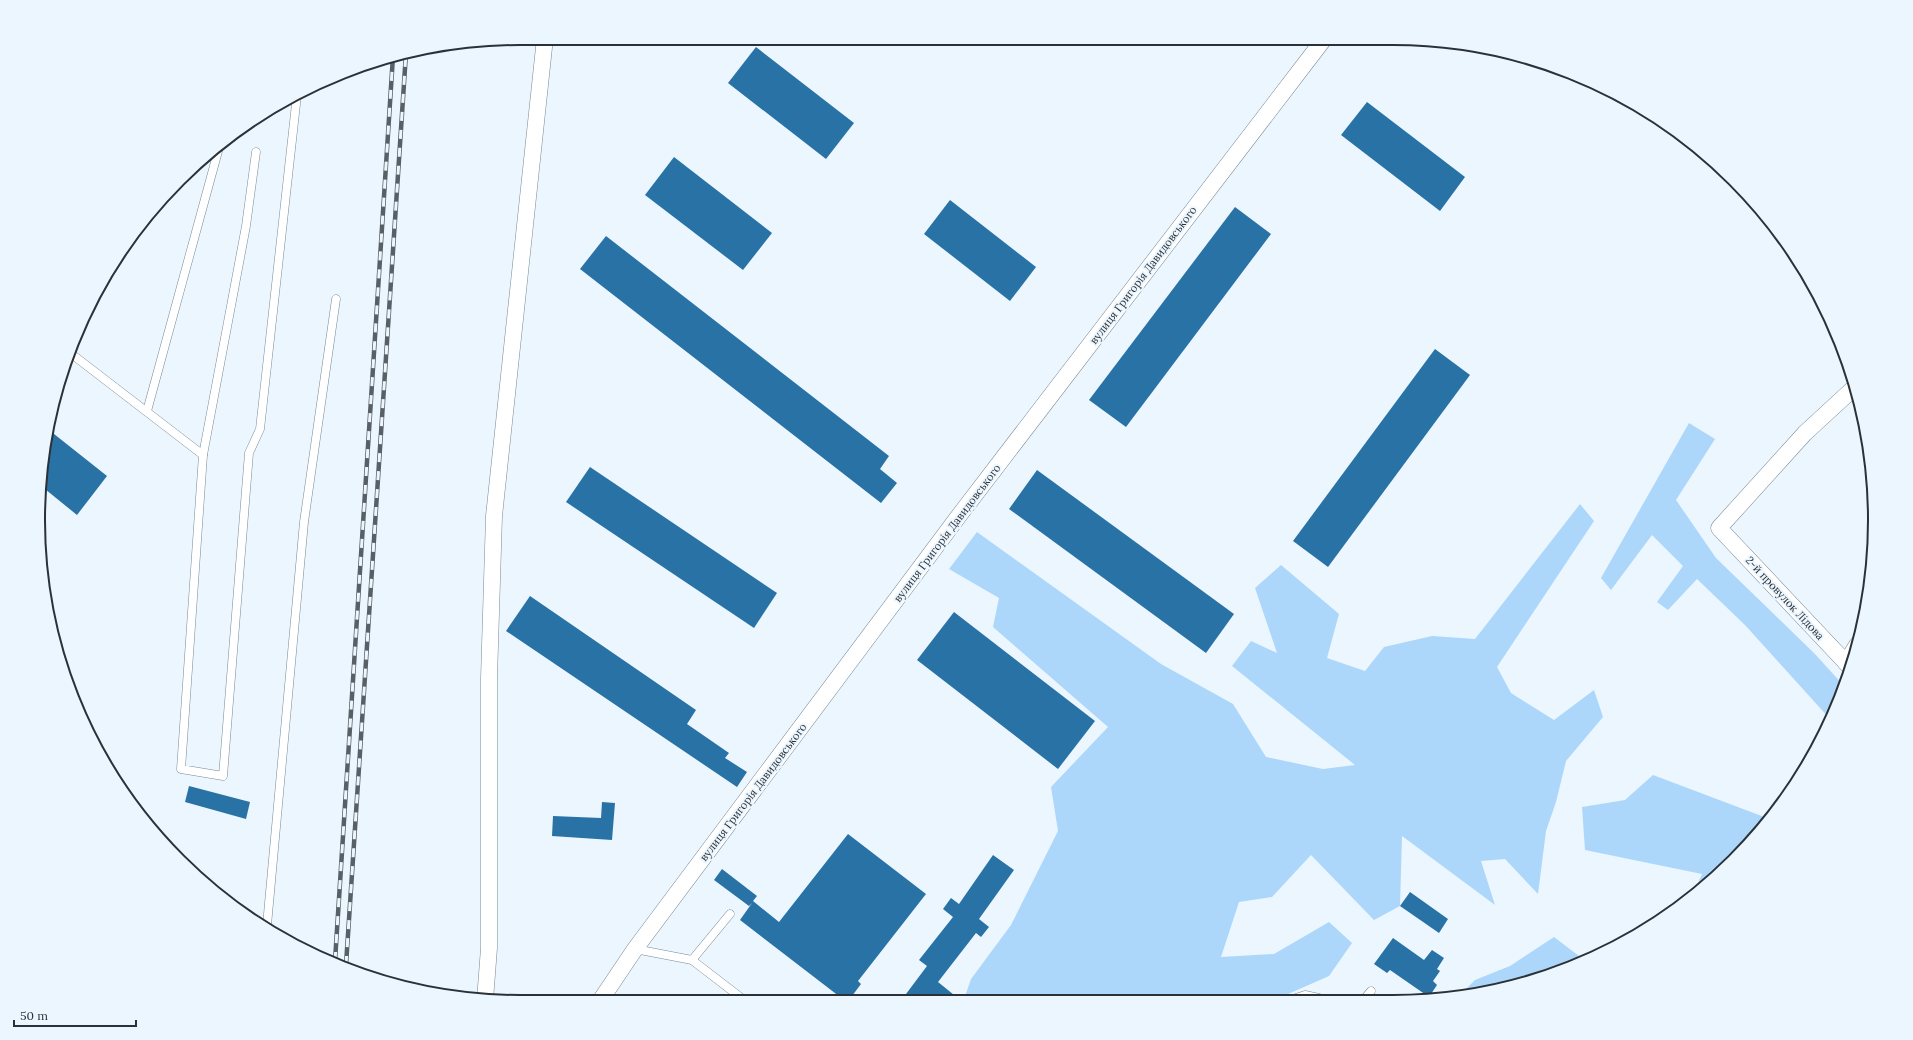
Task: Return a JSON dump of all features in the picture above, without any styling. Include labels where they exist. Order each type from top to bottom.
[{"type":"street","points":[[485,994],[489,948],[489,678],[494,516],[544,45]]},
{"type":"street","name":"вулиця Григорія Давидовського","points":[[604,995],[635,949],[961,513],[1320,45]]},
{"type":"street","name":"2-й провулок Лідова","points":[[1846,664],[1719,528],[1805,433],[1850,391]]},
{"type":"lane","points":[[256,152],[246,226],[203,454],[181,769],[223,776],[249,453],[260,429],[296,101]]},
{"type":"lane","points":[[147,411],[217,155]]},
{"type":"lane","points":[[267,922],[304,522],[336,299]]},
{"type":"lane","points":[[74,356],[203,454]]},
{"type":"lane","points":[[692,960],[730,914]]},
{"type":"lane","points":[[635,949],[692,960],[738,995]]},
{"type":"lane","points":[[1368,995],[1371,991]]},
{"type":"shaded area","points":[[1689,423],[1715,439],[1676,500],[1716,558],[1815,654],[1840,681],[1826,715],[1745,625],[1697,579],[1668,610],[1657,602],[1683,566],[1652,535],[1611,590],[1601,578]]},
{"type":"shaded area","points":[[1580,504],[1594,521],[1497,667],[1511,693],[1554,720],[1594,690],[1603,717],[1566,761],[1556,802],[1546,831],[1538,894],[1505,859],[1481,861],[1495,905],[1402,836],[1400,906],[1374,920],[1311,855],[1272,897],[1239,902],[1221,957],[1274,954],[1329,922],[1352,943],[1329,976],[1286,995],[965,995],[971,979],[1011,925],[1058,831],[1051,787],[1108,727],[993,627],[999,598],[949,569],[977,532],[1161,664],[1233,704],[1266,757],[1323,769],[1355,765],[1232,666],[1251,641],[1277,653],[1255,588],[1281,565],[1339,614],[1327,658],[1365,671],[1384,647],[1432,636],[1475,639]]},
{"type":"shaded area","points":[[1653,775],[1764,817],[1729,856],[1697,884],[1702,874],[1585,850],[1582,807],[1625,800]]},
{"type":"shaded area","points":[[1554,937],[1580,957],[1546,970],[1516,979],[1466,989],[1475,980],[1510,966]]},
{"type":"building","points":[[756,47],[854,123],[826,159],[728,83]]},
{"type":"building","points":[[1367,102],[1465,177],[1440,211],[1341,135]]},
{"type":"building","points":[[674,157],[772,233],[743,270],[645,195]]},
{"type":"building","points":[[950,200],[1036,267],[1010,301],[924,234]]},
{"type":"building","points":[[1235,207],[1271,234],[1126,427],[1089,400]]},
{"type":"building","points":[[606,236],[889,456],[880,469],[897,483],[881,503],[580,269]]},
{"type":"building","points":[[1435,349],[1470,375],[1328,567],[1293,541]]},
{"type":"building","points":[[53,433],[107,476],[77,515],[46,490]]},
{"type":"building","points":[[590,467],[777,593],[754,628],[566,502]]},
{"type":"building","points":[[1037,470],[1234,614],[1206,653],[1009,509]]},
{"type":"building","points":[[530,596],[696,710],[687,724],[729,753],[725,758],[747,772],[737,787],[506,631]]},
{"type":"building","points":[[954,612],[1095,721],[1058,769],[917,660]]},
{"type":"building","points":[[189,786],[250,802],[246,819],[185,802]]},
{"type":"building","points":[[602,802],[615,803],[612,840],[552,836],[553,816],[601,818]]},
{"type":"building","points":[[848,834],[926,894],[858,981],[861,984],[853,995],[838,995],[740,920],[752,903],[749,906],[714,880],[722,869],[757,896],[753,901],[779,922]]},
{"type":"building","points":[[993,855],[1014,870],[979,919],[989,927],[981,937],[976,933],[938,982],[954,995],[907,995],[906,994],[927,966],[919,960],[953,917],[943,909],[951,898],[959,904]]},
{"type":"building","points":[[1410,892],[1448,919],[1439,933],[1400,906]]},
{"type":"building","points":[[1393,938],[1424,960],[1432,950],[1444,958],[1437,969],[1440,971],[1433,981],[1437,985],[1431,993],[1425,994],[1390,970],[1387,973],[1374,964]]},
{"type":"railway","points":[[346,962],[406,59]]},
{"type":"railway","points":[[335,958],[393,62]]}]
